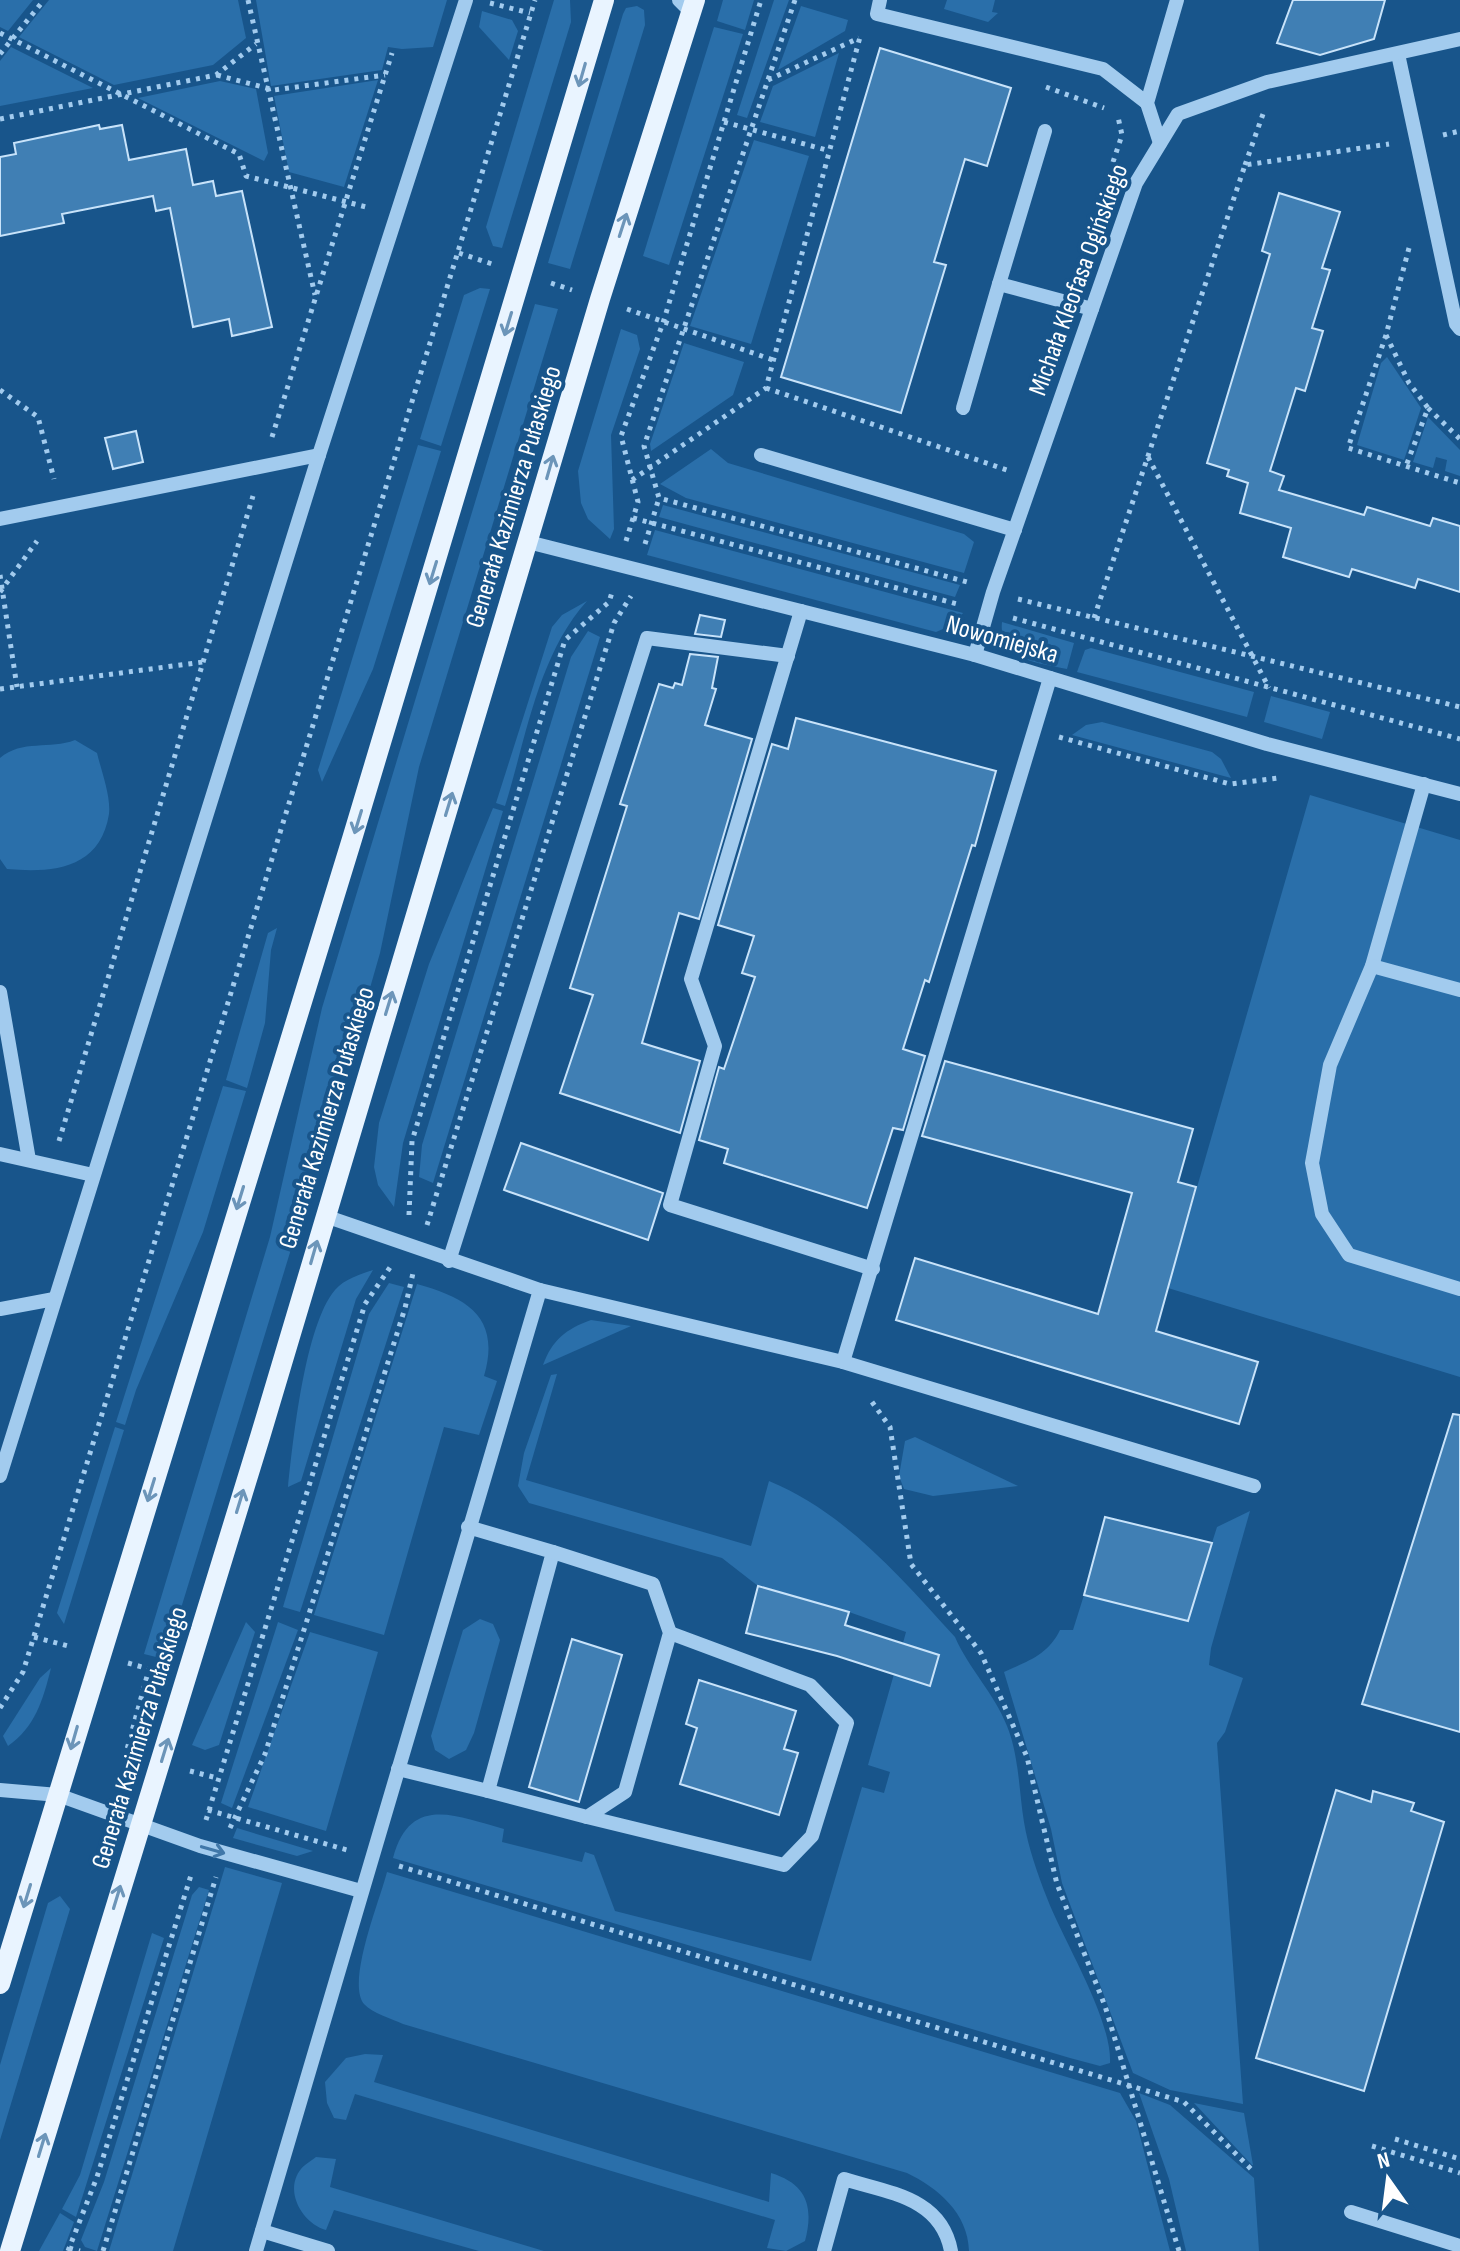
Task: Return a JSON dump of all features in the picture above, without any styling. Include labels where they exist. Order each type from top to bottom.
[{"type":"main road","points":[[0,1984],[99,1654],[357,824],[604,0]]},
{"type":"main road","name":"Generała Kazimierza Pułaskiego","points":[[10,2251],[161,1763],[688,4]]},
{"type":"street","points":[[0,1476],[319,455],[466,0]]},
{"type":"street","points":[[880,0],[877,14],[1103,69],[1147,103]]},
{"type":"street","points":[[1160,143],[1147,103],[1177,0]]},
{"type":"street","name":"Michała Kleofasa Ogińskiego","points":[[975,655],[993,592],[1136,183],[1178,114],[1267,82],[1460,39]]},
{"type":"street","points":[[1398,54],[1460,329]]},
{"type":"street","points":[[963,408],[1045,131]]},
{"type":"street","points":[[999,284],[1092,309]]},
{"type":"street","points":[[0,519],[319,455]]},
{"type":"street","points":[[761,455],[1015,530]]},
{"type":"street","name":"Nowomiejska","points":[[528,542],[975,655],[1267,744],[1460,794]]},
{"type":"street","points":[[801,611],[691,979],[715,1046],[670,1205],[873,1269]]},
{"type":"street","points":[[449,1261],[647,638],[788,656]]},
{"type":"street","points":[[843,1362],[1050,678]]},
{"type":"street","points":[[1424,784],[1372,966],[1330,1065],[1312,1163],[1322,1214],[1349,1255],[1460,1289]]},
{"type":"street","points":[[1372,966],[1460,990]]},
{"type":"street","points":[[0,992],[29,1160]]},
{"type":"street","points":[[0,1154],[93,1175]]},
{"type":"street","points":[[325,1216],[540,1290],[843,1362],[1254,1486]]},
{"type":"street","points":[[256,2251],[540,1290]]},
{"type":"street","points":[[0,1309],[54,1299]]},
{"type":"street","points":[[468,1527],[653,1584],[670,1633],[625,1792],[587,1817]]},
{"type":"street","points":[[488,1791],[553,1552]]},
{"type":"street","points":[[398,1769],[784,1865],[812,1836],[847,1723],[810,1685],[670,1633]]},
{"type":"street","points":[[0,1790],[58,1795],[200,1846],[361,1891]]},
{"type":"street","points":[[824,2251],[844,2179],[926,2205],[948,2234],[951,2251]]},
{"type":"street","points":[[1351,2212],[1460,2246]]},
{"type":"street","points":[[262,2231],[328,2251]]},
{"type":"path","points":[[0,54],[44,0]]},
{"type":"path","points":[[248,0],[316,298]]},
{"type":"path","points":[[478,0],[530,13]]},
{"type":"path","points":[[0,1708],[23,1672],[34,1637],[535,0]]},
{"type":"path","points":[[80,2251],[69,2249],[97,2177],[365,1304],[388,1273],[409,1216],[412,1141],[565,640],[609,602],[638,502],[621,436],[663,323],[761,0]]},
{"type":"path","points":[[103,2251],[233,1817],[265,1754],[614,623],[632,594],[659,498],[644,446],[795,0]]},
{"type":"path","points":[[0,33],[115,94],[239,154],[246,176],[397,215]]},
{"type":"path","points":[[632,480],[766,388],[860,37]]},
{"type":"path","points":[[768,80],[860,37],[872,40]]},
{"type":"path","points":[[216,75],[256,44]]},
{"type":"path","points":[[52,1165],[203,662],[392,53]]},
{"type":"path","points":[[0,119],[216,75],[266,89],[385,75]]},
{"type":"path","points":[[1094,618],[1261,115],[1275,111]]},
{"type":"path","points":[[724,122],[830,151]]},
{"type":"path","points":[[1245,165],[1460,131]]},
{"type":"path","points":[[1410,245],[1386,335],[1348,448],[1460,483]]},
{"type":"path","points":[[683,329],[773,360]]},
{"type":"path","points":[[1386,335],[1409,383],[1428,408],[1460,439]]},
{"type":"path","points":[[0,390],[38,417],[61,506],[1,591]]},
{"type":"path","points":[[1406,466],[1428,408]]},
{"type":"path","points":[[1148,457],[1269,688]]},
{"type":"path","points":[[659,498],[959,578],[993,592],[1460,707]]},
{"type":"path","points":[[633,518],[1460,739]]},
{"type":"path","points":[[0,575],[17,687]]},
{"type":"path","points":[[0,689],[203,662]]},
{"type":"path","points":[[1034,731],[1230,784],[1280,778]]},
{"type":"path","points":[[843,1362],[890,1427],[911,1564],[981,1653],[1027,1757],[1057,1884],[1105,2006],[1179,2251]]},
{"type":"path","points":[[34,1637],[149,1669],[126,1753],[217,1778]]},
{"type":"path","points":[[208,1810],[1184,2102],[1254,2172]]},
{"type":"path","points":[[1395,2139],[1460,2159]]},
{"type":"path","points":[[1372,2146],[1460,2173]]},
{"type":"shaded area","points":[[0,0],[33,0],[8,31],[0,27]]},
{"type":"shaded area","points":[[49,0],[238,0],[246,38],[213,65],[114,85],[19,37]]},
{"type":"shaded area","points":[[256,0],[447,0],[433,47],[388,47],[382,70],[271,86]]},
{"type":"shaded area","points":[[554,0],[570,0],[571,22],[502,248],[493,246],[486,227]]},
{"type":"shaded area","points":[[723,0],[754,0],[745,30],[717,21]]},
{"type":"shaded area","points":[[774,0],[789,0],[747,118],[737,115]]},
{"type":"shaded area","points":[[947,0],[995,0],[992,12],[998,13],[988,22],[944,9]]},
{"type":"shaded area","points":[[637,6],[644,10],[645,25],[570,269],[548,263],[623,14],[626,8]]},
{"type":"shaded area","points":[[801,6],[848,20],[845,31],[778,70]]},
{"type":"shaded area","points":[[482,11],[512,20],[518,31],[509,60],[479,27]]},
{"type":"shaded area","points":[[714,27],[743,34],[669,265],[643,256]]},
{"type":"shaded area","points":[[11,47],[93,88],[0,106],[0,61]]},
{"type":"shaded area","points":[[839,53],[815,137],[760,122],[773,86]]},
{"type":"shaded area","points":[[378,80],[344,187],[289,172],[274,96]]},
{"type":"shaded area","points":[[220,81],[256,89],[268,153],[264,161],[138,98]]},
{"type":"shaded area","points":[[754,140],[809,156],[751,344],[690,326]]},
{"type":"shaded area","points":[[480,288],[490,289],[441,446],[420,439],[464,295]]},
{"type":"shaded area","points":[[535,304],[558,309],[419,767],[380,953],[356,1037],[167,1654],[160,1658],[144,1654],[270,1237],[322,1008]]},
{"type":"shaded area","points":[[621,329],[637,335],[640,349],[611,435],[614,529],[610,539],[588,519],[581,503],[578,471]]},
{"type":"shaded area","points":[[684,343],[744,362],[733,395],[651,451],[650,444]]},
{"type":"shaded area","points":[[1387,357],[1421,408],[1404,460],[1357,445],[1381,363]]},
{"type":"shaded area","points":[[1428,417],[1460,450],[1460,476],[1445,471],[1447,460],[1436,457],[1433,468],[1413,462]]},
{"type":"shaded area","points":[[418,445],[441,451],[373,669],[322,782],[318,770]]},
{"type":"shaded area","points":[[711,449],[728,463],[964,534],[974,542],[964,573],[686,498],[660,484]]},
{"type":"shaded area","points":[[663,505],[960,585],[955,597],[659,517]]},
{"type":"shaded area","points":[[655,530],[963,613],[955,624],[936,632],[647,555]]},
{"type":"shaded area","points":[[587,601],[556,646],[527,726],[505,806],[496,803],[552,627],[562,615]]},
{"type":"shaded area","points":[[1002,622],[1074,643],[1067,669],[1022,658],[1013,652],[1002,635]]},
{"type":"shaded area","points":[[588,631],[600,637],[433,1183],[419,1177],[422,1145],[571,657]]},
{"type":"shaded area","points":[[1091,648],[1254,692],[1247,717],[1077,672],[1085,650]]},
{"type":"shaded area","points":[[1271,696],[1330,712],[1322,739],[1264,722]]},
{"type":"shaded area","points":[[1102,722],[1212,752],[1221,759],[1231,778],[1072,735],[1086,725]]},
{"type":"shaded area","points":[[75,740],[97,753],[109,807],[104,833],[95,847],[71,864],[40,870],[7,869],[0,859],[0,758],[17,749]]},
{"type":"shaded area","points":[[1310,795],[1460,840],[1460,1377],[1168,1288]]},
{"type":"shaded area","points":[[493,808],[503,811],[403,1143],[394,1207],[378,1185],[374,1167],[379,1123],[429,964]]},
{"type":"shaded area","points":[[277,928],[271,950],[265,1023],[247,1088],[226,1080],[268,933]]},
{"type":"shaded area","points":[[223,1086],[246,1091],[203,1232],[136,1390],[125,1425],[116,1422]]},
{"type":"shaded area","points":[[373,1270],[356,1299],[301,1481],[288,1487],[302,1384],[316,1329],[335,1290],[353,1277]]},
{"type":"shaded area","points":[[389,1283],[404,1287],[300,1612],[283,1607],[369,1314]]},
{"type":"shaded area","points":[[417,1284],[451,1296],[476,1314],[484,1325],[488,1339],[484,1376],[497,1381],[479,1435],[444,1427],[384,1635],[314,1615]]},
{"type":"shaded area","points":[[591,1320],[631,1326],[543,1365],[561,1336]]},
{"type":"shaded area","points":[[557,1374],[526,1480],[751,1546],[769,1481],[823,1510],[870,1548],[955,1637],[1007,1726],[1034,1861],[1055,1916],[1095,2003],[1109,2045],[1110,2063],[1100,2066],[1070,2058],[393,1858],[401,1838],[411,1825],[423,1817],[437,1815],[469,1819],[504,1829],[502,1842],[582,1862],[585,1852],[594,1855],[615,1911],[811,1961],[862,1787],[884,1793],[890,1772],[868,1765],[894,1674],[930,1685],[939,1655],[903,1643],[906,1632],[758,1586],[722,1558],[529,1503],[518,1486],[524,1453],[551,1375]]},
{"type":"shaded area","points":[[115,1427],[124,1430],[64,1624],[57,1613]]},
{"type":"shaded area","points":[[915,1437],[1018,1486],[933,1496],[904,1489],[899,1476],[905,1441]]},
{"type":"shaded area","points":[[1250,1511],[1211,1648],[1209,1665],[1243,1678],[1225,1732],[1217,1743],[1243,2104],[1170,2090],[1133,2073],[1062,1883],[1051,1829],[1004,1672],[1050,1646],[1060,1630],[1073,1630],[1084,1595],[1187,1621],[1217,1527]]},
{"type":"shaded area","points":[[480,1619],[493,1624],[500,1640],[474,1733],[466,1750],[449,1759],[435,1750],[431,1736],[463,1630]]},
{"type":"shaded area","points":[[246,1622],[255,1632],[219,1745],[205,1750],[192,1745]]},
{"type":"shaded area","points":[[278,1622],[298,1630],[232,1808],[221,1803]]},
{"type":"shaded area","points":[[310,1632],[378,1652],[326,1831],[248,1807]]},
{"type":"shaded area","points":[[51,1668],[37,1712],[25,1730],[8,1746],[3,1736],[40,1678]]},
{"type":"shaded area","points":[[237,1828],[313,1851],[297,1856],[233,1838]]},
{"type":"shaded area","points":[[225,1867],[282,1883],[173,2251],[109,2251]]},
{"type":"shaded area","points":[[387,1872],[1120,2093],[1136,2121],[1170,2251],[969,2251],[963,2225],[949,2203],[930,2186],[907,2173],[403,2024],[377,2013],[364,2004],[359,1978],[366,1940]]},
{"type":"shaded area","points":[[199,1887],[209,1890],[97,2251],[85,2247],[81,2240],[104,2182],[192,1895]]},
{"type":"shaded area","points":[[60,1896],[70,1909],[0,2140],[0,2065],[48,1903]]},
{"type":"shaded area","points":[[152,1933],[164,1938],[76,2217],[62,2209],[80,2175]]},
{"type":"shaded area","points":[[365,2054],[383,2055],[374,2082],[769,2202],[771,2173],[783,2178],[793,2183],[805,2198],[809,2218],[805,2241],[786,2251],[767,2248],[775,2220],[355,2094],[346,2120],[334,2118],[327,2103],[325,2082],[346,2058]]},
{"type":"shaded area","points":[[1139,2093],[1170,2105],[1254,2178],[1259,2251],[1186,2251],[1169,2179]]},
{"type":"shaded area","points":[[1194,2103],[1244,2113],[1253,2165],[1252,2165]]},
{"type":"shaded area","points":[[316,2157],[336,2159],[330,2187],[544,2251],[479,2251],[334,2210],[326,2230],[318,2227],[298,2206],[294,2187],[301,2169]]},
{"type":"shaded area","points":[[60,2213],[74,2222],[63,2251],[39,2251]]},
{"type":"building","points":[[1293,0],[1385,0],[1374,39],[1320,55],[1277,43]]},
{"type":"building","points":[[880,48],[1011,88],[987,166],[965,159],[934,262],[946,265],[901,413],[781,377]]},
{"type":"building","points":[[99,125],[100,129],[122,125],[129,160],[186,149],[193,185],[213,181],[216,196],[242,191],[272,327],[232,336],[229,319],[193,327],[170,208],[156,211],[153,196],[62,214],[64,223],[0,236],[0,157],[16,154],[14,143]]},
{"type":"building","points":[[1279,193],[1340,212],[1322,268],[1330,270],[1312,328],[1323,331],[1305,391],[1296,388],[1270,471],[1284,476],[1279,490],[1364,515],[1367,507],[1430,526],[1433,518],[1460,526],[1460,592],[1418,579],[1415,588],[1352,569],[1349,577],[1283,557],[1291,528],[1240,513],[1248,483],[1227,476],[1229,470],[1207,463],[1270,254],[1262,251]]},
{"type":"building","points":[[136,431],[143,462],[113,469],[105,438]]},
{"type":"building","points":[[700,615],[725,620],[721,637],[695,634]]},
{"type":"building","points":[[690,654],[718,657],[712,688],[716,689],[705,725],[752,739],[699,919],[679,913],[642,1043],[700,1061],[680,1133],[560,1093],[593,995],[570,988],[627,806],[620,804],[659,684],[673,688],[675,683],[682,685]]},
{"type":"building","points":[[796,718],[996,771],[975,846],[972,845],[929,982],[925,980],[903,1049],[925,1056],[903,1130],[893,1128],[867,1208],[724,1163],[728,1149],[699,1140],[719,1067],[724,1069],[755,977],[742,973],[754,936],[718,925],[772,744],[788,749]]},
{"type":"building","points":[[945,1061],[1193,1129],[1178,1182],[1196,1187],[1156,1331],[1258,1362],[1239,1424],[896,1320],[915,1258],[1098,1314],[1132,1193],[922,1136]]},
{"type":"building","points":[[521,1143],[663,1193],[648,1240],[504,1190]]},
{"type":"building","points":[[1453,1414],[1460,1415],[1460,1732],[1362,1704]]},
{"type":"building","points":[[1105,1517],[1212,1543],[1188,1621],[1084,1595]]},
{"type":"building","points":[[758,1586],[849,1612],[845,1625],[939,1655],[930,1686],[837,1656],[746,1633]]},
{"type":"building","points":[[572,1639],[622,1655],[579,1802],[529,1787]]},
{"type":"building","points":[[699,1680],[796,1711],[784,1749],[798,1753],[779,1815],[680,1784],[697,1728],[686,1724]]},
{"type":"building","points":[[1336,1790],[1371,1802],[1373,1791],[1414,1803],[1411,1811],[1444,1822],[1364,2091],[1256,2058]]}]
